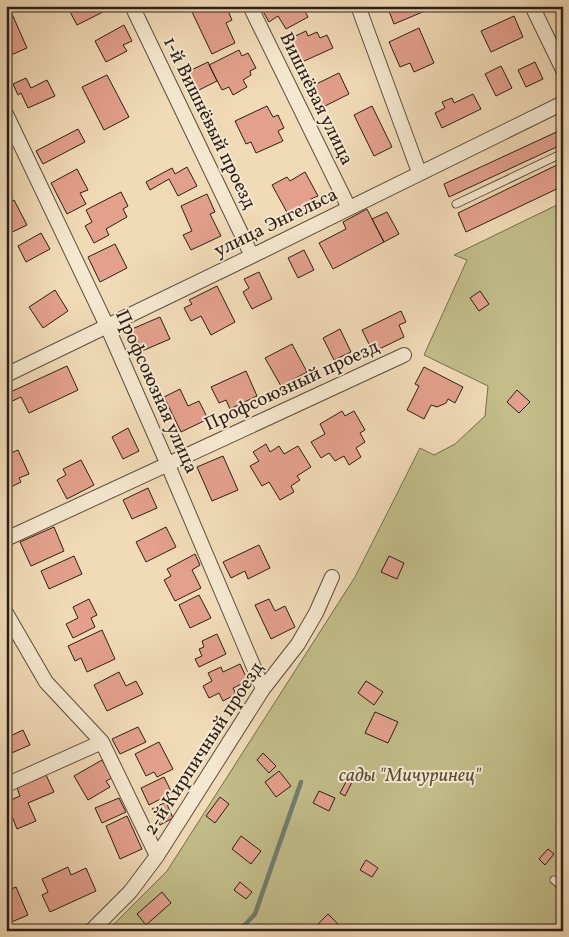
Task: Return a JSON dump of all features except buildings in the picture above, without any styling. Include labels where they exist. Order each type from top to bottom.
[{"type":"street","name":"1-й Вишнёвый проезд","points":[[132,6],[252,256]]},
{"type":"street","name":"Вишнёвая улица","points":[[250,6],[349,208]]},
{"type":"street","points":[[358,6],[419,172]]},
{"type":"street","points":[[532,6],[563,70]]},
{"type":"street","name":"улица Энгельса","points":[[6,375],[563,103]]},
{"type":"street","name":"Профсоюзная улица","points":[[6,114],[107,326],[263,689]]},
{"type":"street","name":"Профсоюзный проезд","points":[[6,539],[404,355]]},
{"type":"street","name":"2-й Кирпичный проезд","points":[[91,931],[130,892],[156,856],[263,689],[298,644],[316,612],[332,577]]},
{"type":"street","points":[[6,613],[46,682],[102,742],[156,856]]},
{"type":"street","points":[[6,785],[102,742]]},
{"type":"lane","points":[[456,204],[563,153]]},
{"type":"lane","points":[[554,880],[563,888]]},
{"type":"green space","name":"сады \"Мичуринец\"","points":[[563,202],[563,931],[107,931],[167,871],[355,577],[420,448],[434,455],[455,444],[485,416],[488,386],[424,355],[467,260],[454,255]]},
{"type":"waterway","points":[[239,931],[255,914],[301,782]]}]
